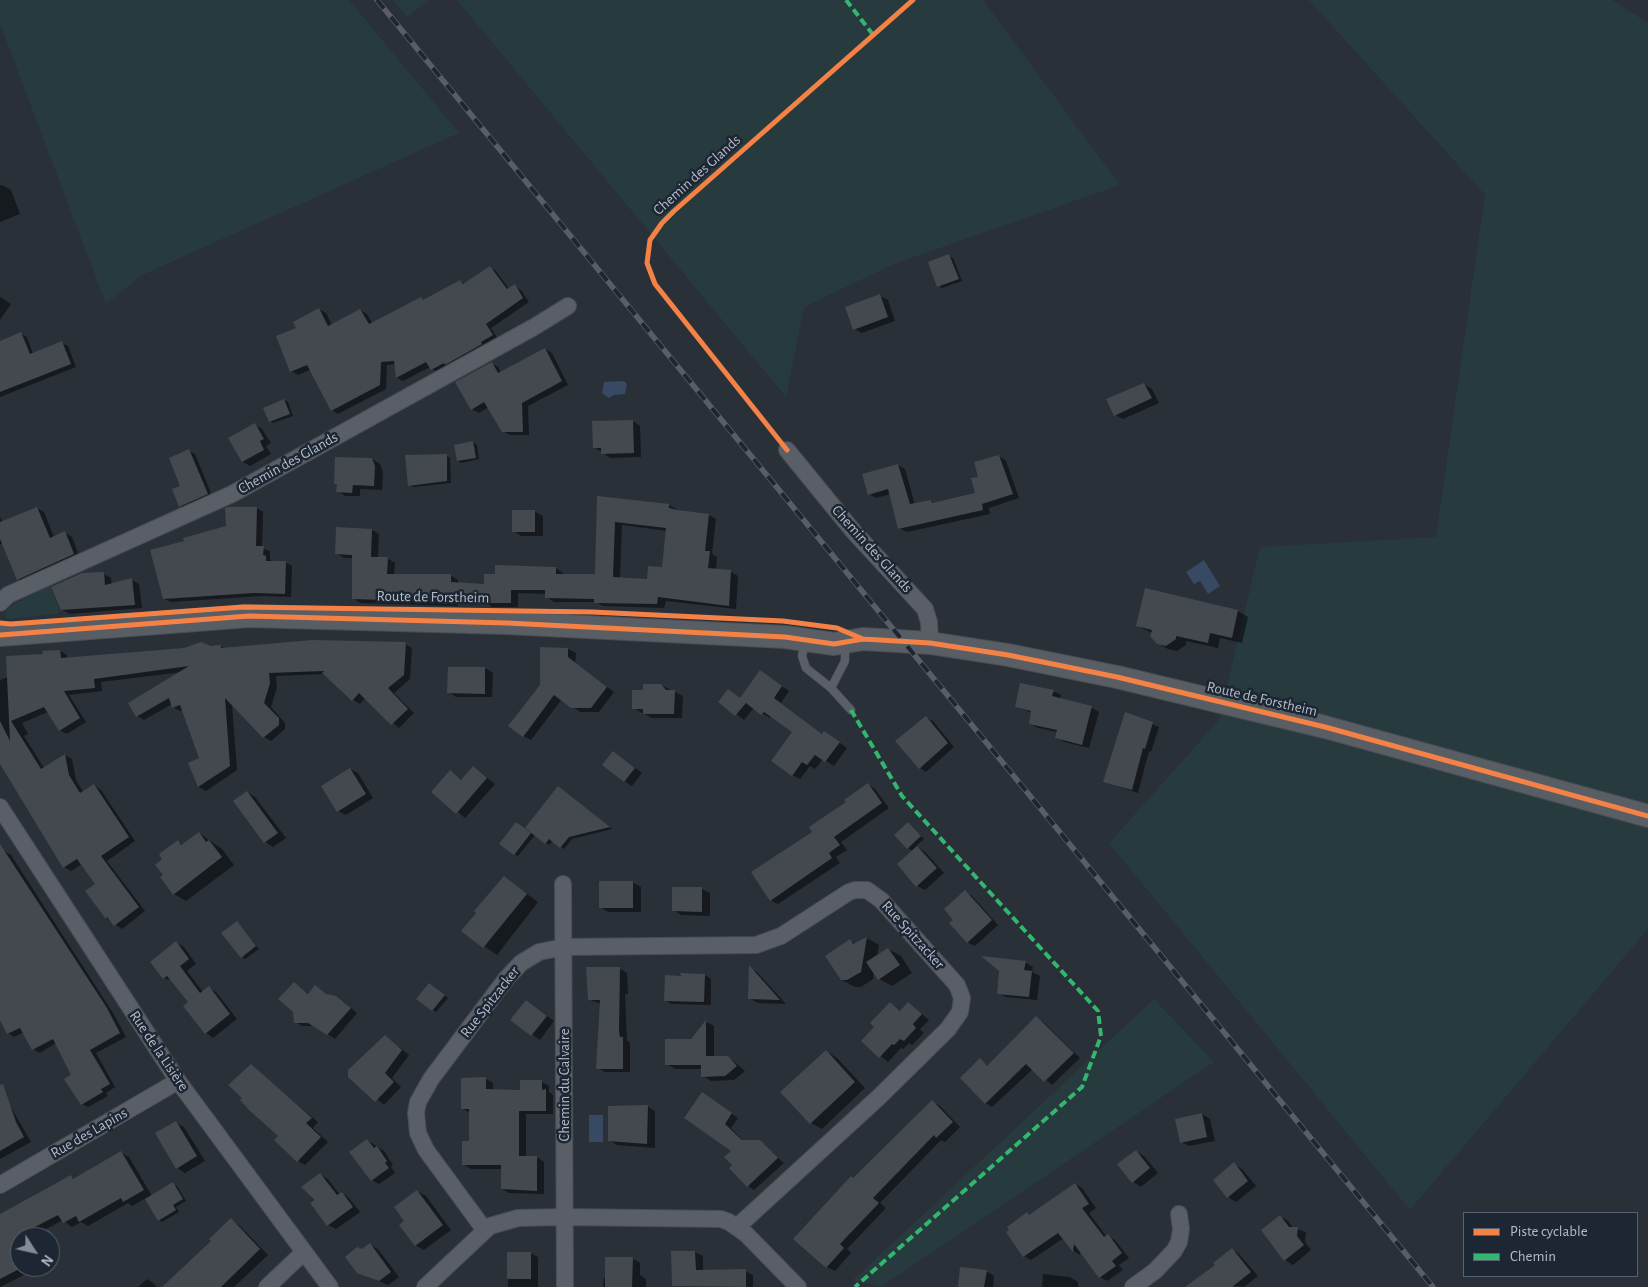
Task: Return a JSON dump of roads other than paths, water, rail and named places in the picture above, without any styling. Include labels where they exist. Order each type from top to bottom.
[{"type":"street","name":"Chemin des Glands","points":[[0,603],[8,595],[232,494],[534,327],[568,306]]},
{"type":"street","name":"Chemin des Glands","points":[[787,450],[854,532],[925,609],[929,622],[930,644]]},
{"type":"street","name":"Route de Forstheim","points":[[0,635],[249,616],[507,623],[780,637],[834,644],[875,639],[930,644],[1008,655],[1117,677],[1325,727],[1648,816]]},
{"type":"street","name":"Rue de la Lisière","points":[[0,807],[5,824],[178,1081],[330,1287]]},
{"type":"street","name":"Chemin du Calvaire","points":[[563,884],[565,1287]]},
{"type":"street","name":"Rue Spitzacker","points":[[484,1230],[421,1140],[416,1123],[418,1102],[430,1079],[513,970],[539,952],[564,947],[756,945],[781,936],[849,892],[861,889],[868,890],[881,900],[957,985],[962,998],[962,1006],[948,1029],[879,1097],[737,1227]]},
{"type":"street","name":"Rue des Lapins","points":[[0,1185],[178,1081]]},
{"type":"street","points":[[1133,1287],[1155,1271],[1174,1251],[1179,1242],[1181,1228],[1179,1214]]},
{"type":"street","points":[[425,1287],[484,1230],[500,1222],[518,1218],[565,1217],[713,1218],[729,1222],[737,1227],[798,1287]]},
{"type":"street","points":[[267,1287],[304,1253]]},
{"type":"lane","points":[[806,641],[802,656],[806,668],[831,688],[852,710]]},
{"type":"lane","points":[[831,688],[845,661],[845,643]]},
{"type":"water","points":[[624,381],[627,384],[625,394],[614,395],[609,398],[602,393],[604,382]]},
{"type":"water","points":[[1204,560],[1220,586],[1208,594],[1200,581],[1194,584],[1186,572]]},
{"type":"water","points":[[589,1115],[603,1115],[603,1142],[589,1142]]},
{"type":"railway","points":[[377,0],[1433,1287]]}]
